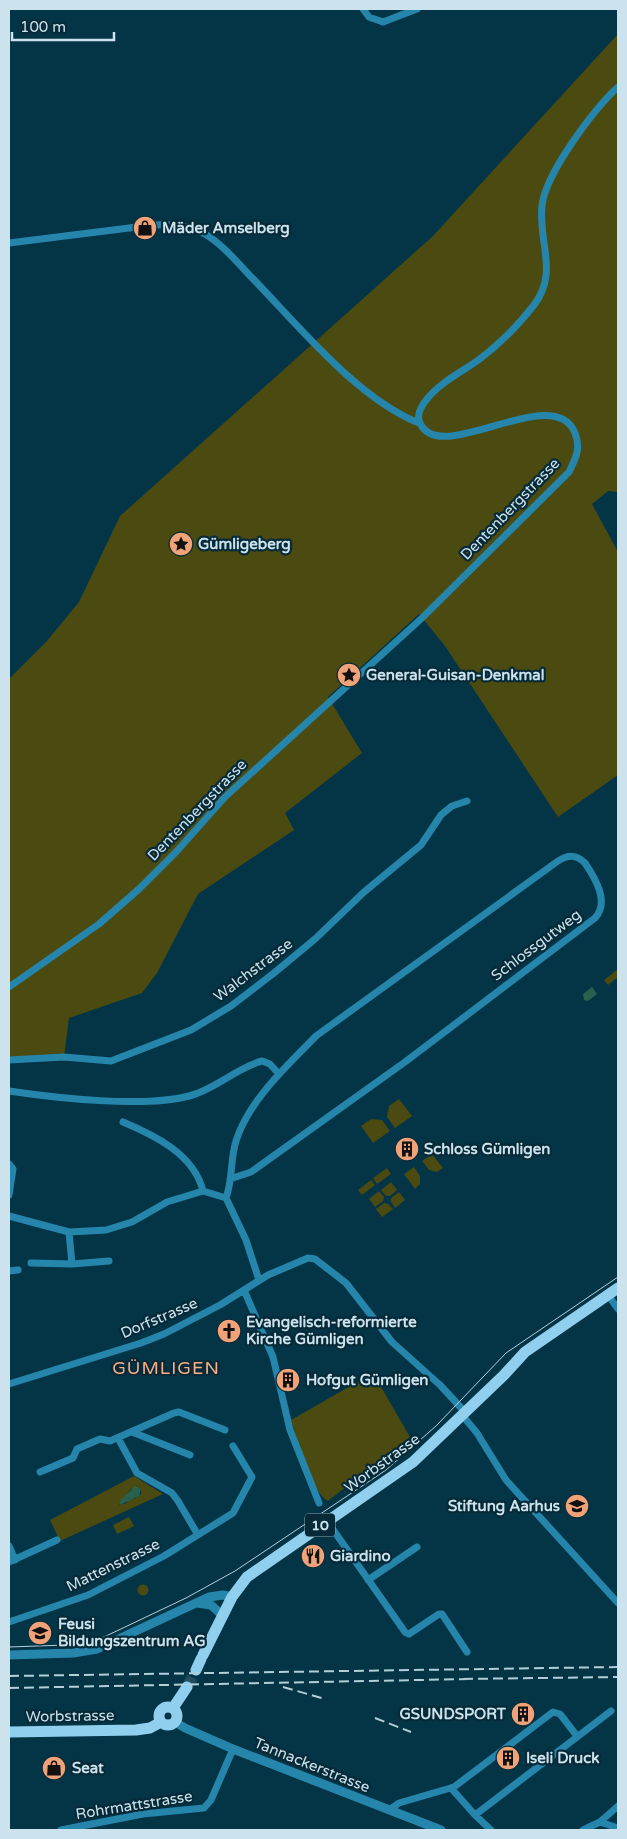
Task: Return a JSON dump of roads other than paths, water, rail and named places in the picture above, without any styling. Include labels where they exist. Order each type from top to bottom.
[{"type":"main road","name":"Worbstrasse","points":[[196,1670],[232,1597],[242,1583],[256,1570],[413,1462],[535,1344],[618,1288]]},
{"type":"main road","points":[[173,1708],[187,1686]]},
{"type":"main road","points":[[166,1707],[173,1708],[177,1716],[175,1722],[168,1725],[161,1722],[159,1714],[162,1709],[166,1707]]},
{"type":"main road","name":"Worbstrasse","points":[[9,1732],[136,1730],[150,1728],[161,1722]]},
{"type":"street","points":[[363,9],[369,17],[383,22],[417,9]]},
{"type":"street","points":[[420,423],[420,412],[428,397],[492,349],[528,312],[543,292],[547,268],[541,209],[545,192],[554,174],[589,120],[618,87]]},
{"type":"street","name":"Dentenbergstrasse","points":[[9,243],[153,225],[176,224],[197,231],[224,249],[338,367],[377,398],[420,423],[430,434],[444,438],[530,417],[554,415],[573,428],[579,450],[569,472],[422,618],[225,797],[140,889],[99,924],[9,987]]},
{"type":"street","name":"Walchstrasse","points":[[9,1060],[64,1057],[111,1061],[191,1030],[231,1006],[316,939],[364,892],[421,845],[441,815],[452,806],[467,801]]},
{"type":"street","name":"Schlossgutweg","points":[[230,1179],[250,1172],[405,1062],[595,918],[601,910],[602,898],[585,863],[574,856],[558,861],[327,1027],[292,1063],[278,1073]]},
{"type":"street","points":[[9,1091],[138,1101],[188,1096],[219,1084],[262,1061],[267,1062],[278,1073],[239,1132],[226,1198],[246,1240],[259,1280]]},
{"type":"street","points":[[123,1122],[162,1141],[179,1154],[198,1179],[203,1191]]},
{"type":"street","points":[[9,1164],[12,1169],[9,1195]]},
{"type":"street","points":[[9,1216],[68,1232],[100,1231],[123,1226],[167,1202],[203,1191],[226,1198]]},
{"type":"street","points":[[68,1232],[72,1264]]},
{"type":"street","name":"Dorfstrasse","points":[[9,1384],[141,1343],[196,1318],[259,1280],[300,1260],[312,1258],[346,1284],[392,1342],[440,1385],[463,1414]]},
{"type":"street","points":[[31,1263],[72,1264],[109,1261]]},
{"type":"street","points":[[9,1271],[18,1270]]},
{"type":"street","points":[[244,1290],[273,1357],[290,1430],[319,1503]]},
{"type":"street","points":[[608,1295],[618,1309]]},
{"type":"street","points":[[40,1472],[73,1458],[77,1449],[100,1439],[110,1441],[174,1413],[180,1412],[225,1430]]},
{"type":"street","points":[[463,1414],[506,1480],[618,1603]]},
{"type":"street","points":[[132,1432],[190,1455]]},
{"type":"street","points":[[118,1438],[137,1473],[172,1494],[198,1535]]},
{"type":"street","name":"Mattenstrasse","points":[[9,1622],[88,1596],[164,1556],[233,1513],[252,1477],[233,1446]]},
{"type":"street","points":[[327,1521],[405,1632],[409,1634],[439,1614],[442,1614],[467,1652]]},
{"type":"street","points":[[9,1546],[12,1561],[57,1540]]},
{"type":"street","points":[[368,1580],[417,1547]]},
{"type":"street","points":[[9,1655],[73,1654],[97,1649],[213,1596],[232,1597]]},
{"type":"street","points":[[197,1603],[210,1605],[222,1615]]},
{"type":"street","points":[[475,1815],[611,1711]]},
{"type":"street","points":[[389,1810],[396,1804],[451,1788],[553,1712],[560,1714],[577,1736]]},
{"type":"street","name":"Tannackerstrasse","points":[[175,1722],[184,1728],[234,1749],[441,1830]]},
{"type":"street","name":"Rohrmattstrasse","points":[[61,1830],[143,1814],[204,1808],[212,1800],[234,1749]]},
{"type":"street","points":[[451,1788],[491,1830]]},
{"type":"street","points":[[583,1830],[600,1822],[618,1806]]},
{"type":"street","points":[[600,1822],[618,1828]]},
{"type":"tunnel","points":[[187,1687],[196,1670]]},
{"type":"tram line","points":[[9,1647],[66,1645],[104,1637],[186,1598],[235,1571],[386,1470],[436,1426],[506,1353],[618,1277]]},
{"type":"railway","points":[[9,1676],[618,1667]]},
{"type":"railway","points":[[463,1679],[618,1677]]},
{"type":"railway","points":[[9,1688],[470,1679]]},
{"type":"railway","points":[[283,1687],[325,1699]]},
{"type":"railway","points":[[375,1718],[411,1732]]},
{"type":"place","name":"Mäder Amselberg","points":[[145,228]]},
{"type":"place","name":"Gümligeberg","points":[[181,544]]},
{"type":"place","name":"General-Guisan-Denkmal","points":[[349,675]]},
{"type":"place","name":"Schloss Gümligen","points":[[407,1149]]},
{"type":"place","name":"Evangelisch-reformierte Kirche Gümligen","points":[[229,1331]]},
{"type":"place","name":"Hofgut Gümligen","points":[[288,1380]]},
{"type":"place","name":"Stiftung Aarhus","points":[[577,1506]]},
{"type":"place","name":"Giardino","points":[[313,1556]]},
{"type":"place","name":"Feusi Bildungszentrum AG","points":[[40,1633]]},
{"type":"place","name":"GSUNDSPORT","points":[[523,1714]]},
{"type":"place","name":"Iseli Druck","points":[[508,1758]]},
{"type":"place","name":"Seat","points":[[54,1768]]},
{"type":"district","name":"GÜMLIGEN","points":[[166,1368]]}]
